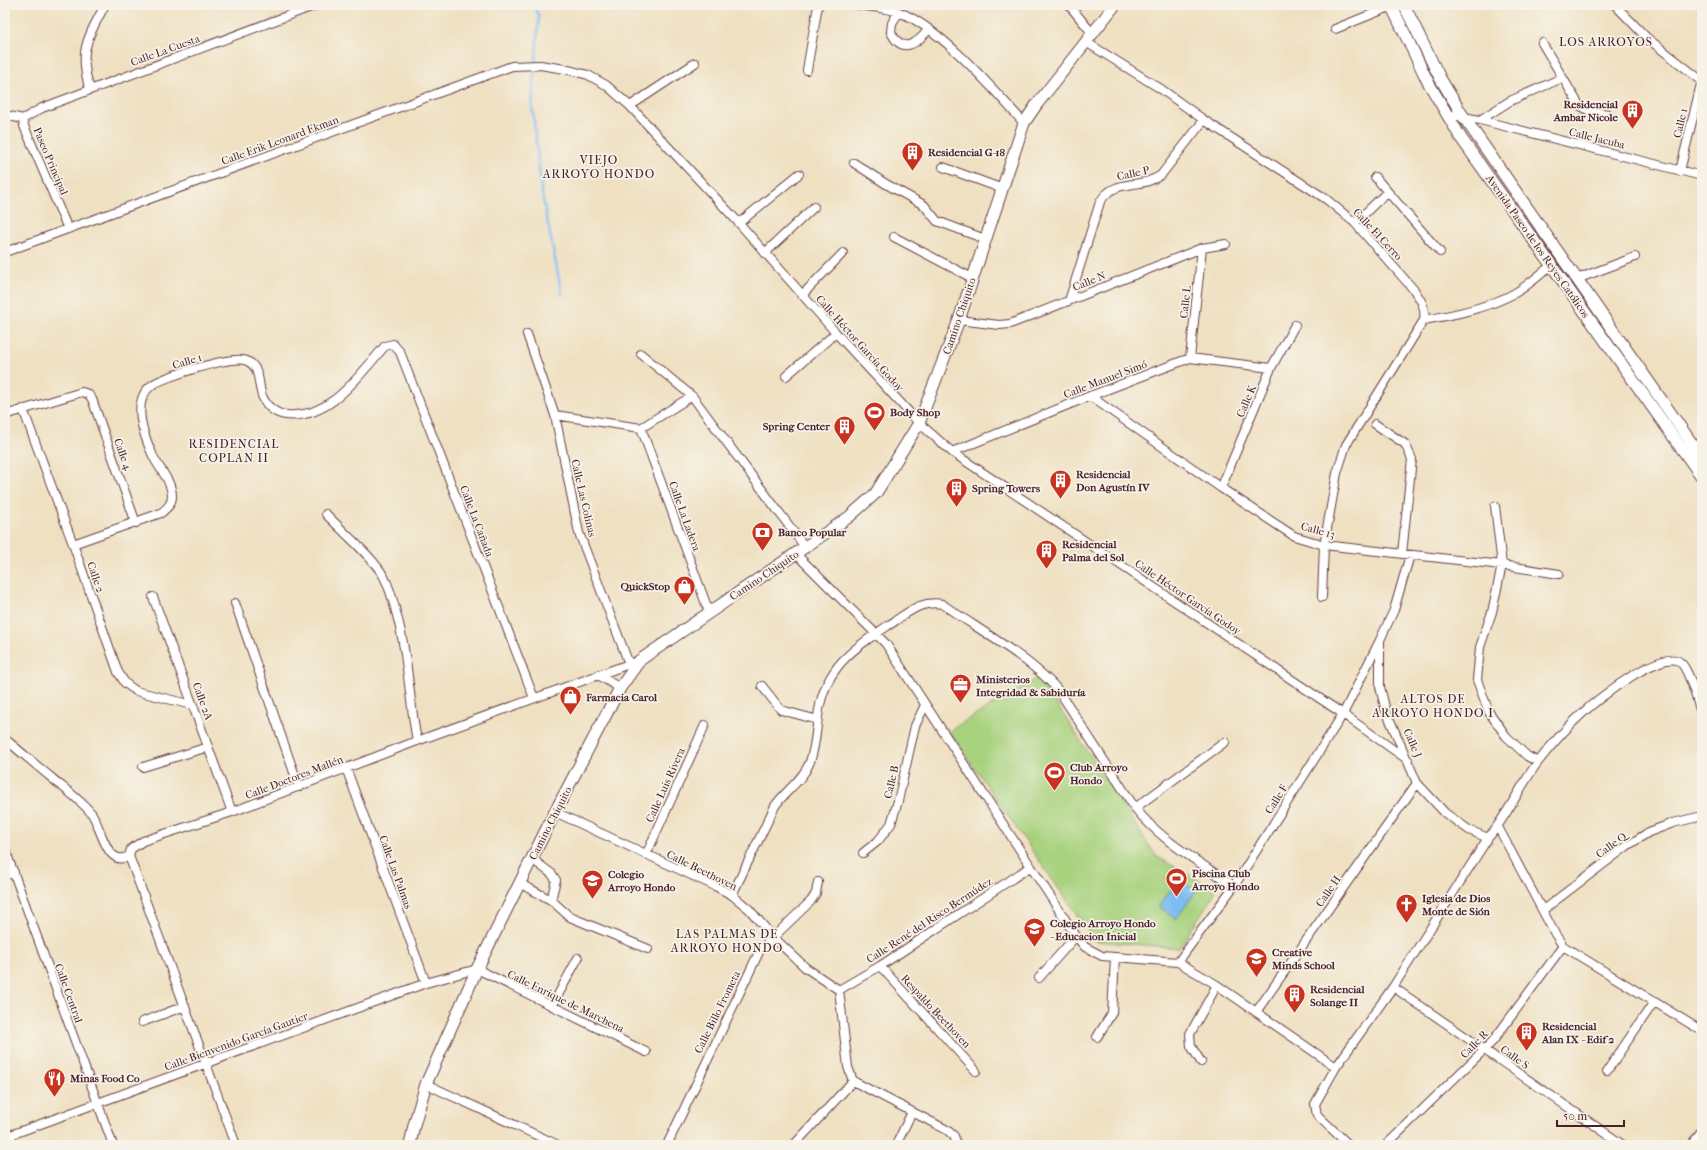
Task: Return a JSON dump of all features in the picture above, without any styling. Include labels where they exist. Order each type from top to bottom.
[{"type":"main road","name":"Camino Chiquito","points":[[410,1145],[414,1125],[426,1084],[477,969],[555,812],[620,688],[640,660],[801,551],[849,517],[876,493],[919,423],[959,320],[1024,123],[1115,5]]},
{"type":"main road","name":"Avenida Paseo de los Reyes Católicos","points":[[1392,5],[1408,42],[1446,114],[1461,138],[1702,478]]},
{"type":"main road","name":"Avenida Paseo de los Reyes Católicos","points":[[1404,5],[1418,36],[1462,116],[1702,458]]},
{"type":"main road","points":[[1580,305],[1590,297]]},
{"type":"street","points":[[90,90],[84,71],[84,49],[104,5]]},
{"type":"street","name":"Calle La Cuesta","points":[[23,119],[42,108],[316,5]]},
{"type":"street","points":[[807,70],[818,5]]},
{"type":"street","points":[[860,5],[899,12],[928,29],[973,69],[1024,123]]},
{"type":"street","name":"Calle El Cerro","points":[[1069,5],[1089,37],[1204,120],[1326,199],[1355,223],[1414,290],[1422,302],[1425,311],[1424,320]]},
{"type":"street","points":[[1335,29],[1392,5]]},
{"type":"street","points":[[1615,5],[1647,38],[1702,81]]},
{"type":"street","points":[[899,12],[892,23],[891,32],[898,43],[911,45],[917,42],[928,29]]},
{"type":"street","points":[[1408,42],[1418,36]]},
{"type":"street","points":[[1542,43],[1579,104],[1590,111],[1608,114]]},
{"type":"street","points":[[630,106],[695,63]]},
{"type":"street","name":"Calle Erik Leonard Ekman","points":[[5,252],[512,66],[540,65],[565,69]]},
{"type":"street","name":"Calle Héctor García Godoy","points":[[565,69],[588,75],[606,85],[630,106],[739,223],[836,333],[919,423],[952,452],[1343,714],[1408,760]]},
{"type":"street","points":[[1480,120],[1510,101],[1562,78]]},
{"type":"street","name":"Calle 1","points":[[1680,171],[1702,81]]},
{"type":"street","name":"Calle Jacuba","points":[[1446,114],[1480,120],[1702,176]]},
{"type":"street","name":"Paseo Principal","points":[[5,115],[23,119],[24,126],[68,229]]},
{"type":"street","name":"Calle P","points":[[1069,301],[1103,196],[1109,190],[1116,187],[1151,181],[1161,175],[1204,120]]},
{"type":"street","points":[[854,163],[886,184],[924,205],[937,221],[985,239]]},
{"type":"street","points":[[943,167],[1003,189]]},
{"type":"street","points":[[739,223],[799,174]]},
{"type":"street","points":[[1375,177],[1440,252]]},
{"type":"street","points":[[1355,223],[1387,192]]},
{"type":"street","points":[[765,253],[814,207]]},
{"type":"street","points":[[894,237],[972,278]]},
{"type":"street","name":"Calle N","points":[[959,320],[999,325],[1010,324],[1202,248],[1226,244]]},
{"type":"street","name":"Calle L","points":[[1190,358],[1202,248]]},
{"type":"street","points":[[802,295],[843,253]]},
{"type":"street","points":[[1577,279],[1635,257]]},
{"type":"street","points":[[1322,597],[1324,545],[1337,474],[1346,445],[1424,320],[1456,314],[1516,293],[1552,265]]},
{"type":"street","name":"Calle K","points":[[1221,488],[1271,368],[1295,325]]},
{"type":"street","points":[[786,376],[836,333]]},
{"type":"street","name":"Calle Las Colinas","points":[[526,334],[555,415],[579,533],[630,664]]},
{"type":"street","name":"Calle 1","points":[[74,544],[162,513],[170,505],[172,496],[168,480],[153,456],[140,413],[142,397],[151,386],[181,373],[233,358],[247,361],[256,370],[262,398],[272,410],[282,415],[297,417],[310,414],[322,408],[350,387],[385,346],[393,344],[400,352]]},
{"type":"street","name":"Calle La Cañada","points":[[400,352],[534,698]]},
{"type":"street","points":[[641,354],[692,396],[801,551],[877,633],[1030,867],[1085,947],[1102,956],[1178,962],[1217,985],[1336,1067]]},
{"type":"street","name":"Calle Manuel Simó","points":[[952,452],[1090,396],[1190,358],[1271,368]]},
{"type":"street","name":"Calle 4","points":[[23,409],[82,392],[88,394],[92,399],[136,523]]},
{"type":"street","points":[[555,415],[641,428],[692,396]]},
{"type":"street","name":"Calle 13","points":[[1090,396],[1221,488],[1294,536],[1324,545],[1502,565],[1559,574]]},
{"type":"street","points":[[5,415],[23,409]]},
{"type":"street","name":"Calle 2","points":[[23,409],[74,544],[118,672],[125,683],[136,691],[192,705]]},
{"type":"street","name":"Calle J","points":[[1375,424],[1405,444],[1412,459],[1406,554],[1394,610],[1380,640],[1380,687],[1386,711],[1417,783],[1446,813],[1469,830],[1488,838]]},
{"type":"street","name":"Calle La Ladera","points":[[641,428],[709,612]]},
{"type":"street","points":[[1495,506],[1502,565],[1492,612],[1480,647],[1478,680],[1489,712],[1506,736],[1527,756],[1538,762]]},
{"type":"street","points":[[326,514],[384,576],[392,596],[401,631],[407,664],[411,709],[417,741]]},
{"type":"street","name":"Calle 2A","points":[[153,597],[232,812]]},
{"type":"street","points":[[732,895],[775,806],[807,770],[813,752],[818,720],[826,686],[839,663],[877,633],[915,608],[927,603],[935,602],[942,604],[1033,666],[1059,691],[1135,808],[1148,824],[1160,835],[1234,886]]},
{"type":"street","points":[[235,603],[299,787]]},
{"type":"street","name":"Calle F","points":[[1178,962],[1234,886],[1343,714],[1380,640]]},
{"type":"street","name":"Calle Doctores Mallén","points":[[129,856],[131,849],[143,841],[232,812],[417,741],[640,660]]},
{"type":"street","points":[[1349,1145],[1317,1115],[1315,1104],[1336,1067],[1393,987],[1488,838],[1498,827],[1538,762],[1592,706],[1644,668],[1661,661],[1680,662],[1686,670],[1702,715]]},
{"type":"street","points":[[598,675],[620,688]]},
{"type":"street","points":[[762,686],[781,710],[818,720]]},
{"type":"street","name":"Calle B","points":[[863,854],[885,833],[891,824],[898,801],[915,726],[925,706]]},
{"type":"street","name":"Calle Luis Rivera","points":[[646,855],[705,725]]},
{"type":"street","points":[[5,739],[87,808],[99,826],[108,850],[114,857],[119,859],[129,856],[236,1145]]},
{"type":"street","points":[[1135,808],[1225,742]]},
{"type":"street","points":[[143,767],[208,747]]},
{"type":"street","name":"Calle Las Palmas","points":[[346,768],[426,983]]},
{"type":"street","name":"Calle H","points":[[1256,1012],[1417,783]]},
{"type":"street","name":"Calle Beethoven","points":[[555,812],[732,895],[748,909],[773,937],[806,968],[839,990]]},
{"type":"street","name":"Calle Q","points":[[1543,910],[1627,846],[1649,832],[1673,823],[1702,816]]},
{"type":"street","points":[[1498,827],[1563,946],[1702,1031]]},
{"type":"street","name":"Calle Central","points":[[5,849],[113,1145]]},
{"type":"street","points":[[532,859],[552,874],[556,880],[551,900]]},
{"type":"street","name":"Calle René del Risco Bermúdez","points":[[839,990],[880,966],[1030,867]]},
{"type":"street","points":[[5,875],[14,872]]},
{"type":"street","name":"Calle Billo Frometa","points":[[667,1145],[760,950],[811,901],[816,893],[818,882]]},
{"type":"street","points":[[519,883],[551,900],[570,916],[648,949]]},
{"type":"street","points":[[1039,978],[1076,936]]},
{"type":"street","name":"Calle R","points":[[1386,1145],[1485,1049],[1534,988],[1563,946]]},
{"type":"street","points":[[552,1006],[578,958]]},
{"type":"street","points":[[1097,1037],[1112,1013],[1115,958]]},
{"type":"street","name":"Respaldo Beethoven","points":[[880,966],[976,1071]]},
{"type":"street","name":"Calle Bienvenido García Gautier","points":[[8,1136],[426,983],[477,969]]},
{"type":"street","name":"Calle Enrique de Marchena","points":[[477,969],[646,1052]]},
{"type":"street","points":[[1201,1062],[1192,1046],[1190,1034],[1217,985]]},
{"type":"street","name":"Calle S","points":[[1393,987],[1623,1145]]},
{"type":"street","points":[[839,990],[848,1067],[853,1081],[947,1130],[954,1136],[957,1145]]},
{"type":"street","points":[[1607,1071],[1654,1002]]},
{"type":"street","points":[[142,1022],[185,1006]]},
{"type":"street","points":[[794,1145],[853,1081]]},
{"type":"street","points":[[426,1084],[558,1145]]},
{"type":"street","points":[[896,1145],[912,1112]]},
{"type":"street","points":[[1691,1145],[1702,1130]]},
{"type":"street","points":[[8,1136],[14,1145]]},
{"type":"green space","name":"Club Arroyo Hondo","points":[[1039,677],[1156,856],[1216,891],[1179,948],[1095,941],[949,731]]},
{"type":"water","name":"Piscina Club Arroyo Hondo","points":[[1179,879],[1196,891],[1176,919],[1159,906]]},
{"type":"waterway","points":[[533,5],[539,16],[532,105],[542,195],[562,294]]},
{"type":"place","name":"Residencial Ambar Nicole","points":[[1633,130]]},
{"type":"place","name":"Residencial G-18","points":[[912,172]]},
{"type":"place","name":"Body Shop","points":[[875,432]]},
{"type":"place","name":"Spring Center","points":[[845,446]]},
{"type":"place","name":"Residencial Don Agustín IV","points":[[1060,500]]},
{"type":"place","name":"Spring Towers","points":[[957,508]]},
{"type":"place","name":"Banco Popular","points":[[763,552]]},
{"type":"place","name":"Residencial Palma del Sol","points":[[1046,570]]},
{"type":"place","name":"QuickStop","points":[[685,606]]},
{"type":"place","name":"Ministerios Integridad & Sabiduría","points":[[960,704]]},
{"type":"place","name":"Farmacia Carol","points":[[571,716]]},
{"type":"place","name":"Club Arroyo Hondo","points":[[1054,792]]},
{"type":"place","name":"Piscina Club Arroyo Hondo","points":[[1177,898]]},
{"type":"place","name":"Colegio Arroyo Hondo","points":[[592,900]]},
{"type":"place","name":"Iglesia de Dios Monte de Sión","points":[[1406,924]]},
{"type":"place","name":"Colegio Arroyo Hondo - Educacion Inicial","points":[[1034,948]]},
{"type":"place","name":"Creative Minds School","points":[[1256,978]]},
{"type":"place","name":"Residencial Solange II","points":[[1294,1014]]},
{"type":"place","name":"Residencial Alan IX - Edif 2","points":[[1526,1052]]},
{"type":"place","name":"Minas Food Co","points":[[55,1098]]},
{"type":"district","name":"LOS ARROYOS","points":[[1606,42]]},
{"type":"district","name":"VIEJO ARROYO HONDO","points":[[599,167]]},
{"type":"district","name":"RESIDENCIAL COPLAN II","points":[[234,451]]},
{"type":"district","name":"ALTOS DE ARROYO HONDO I","points":[[1433,706]]},
{"type":"district","name":"LAS PALMAS DE ARROYO HONDO","points":[[727,941]]}]
